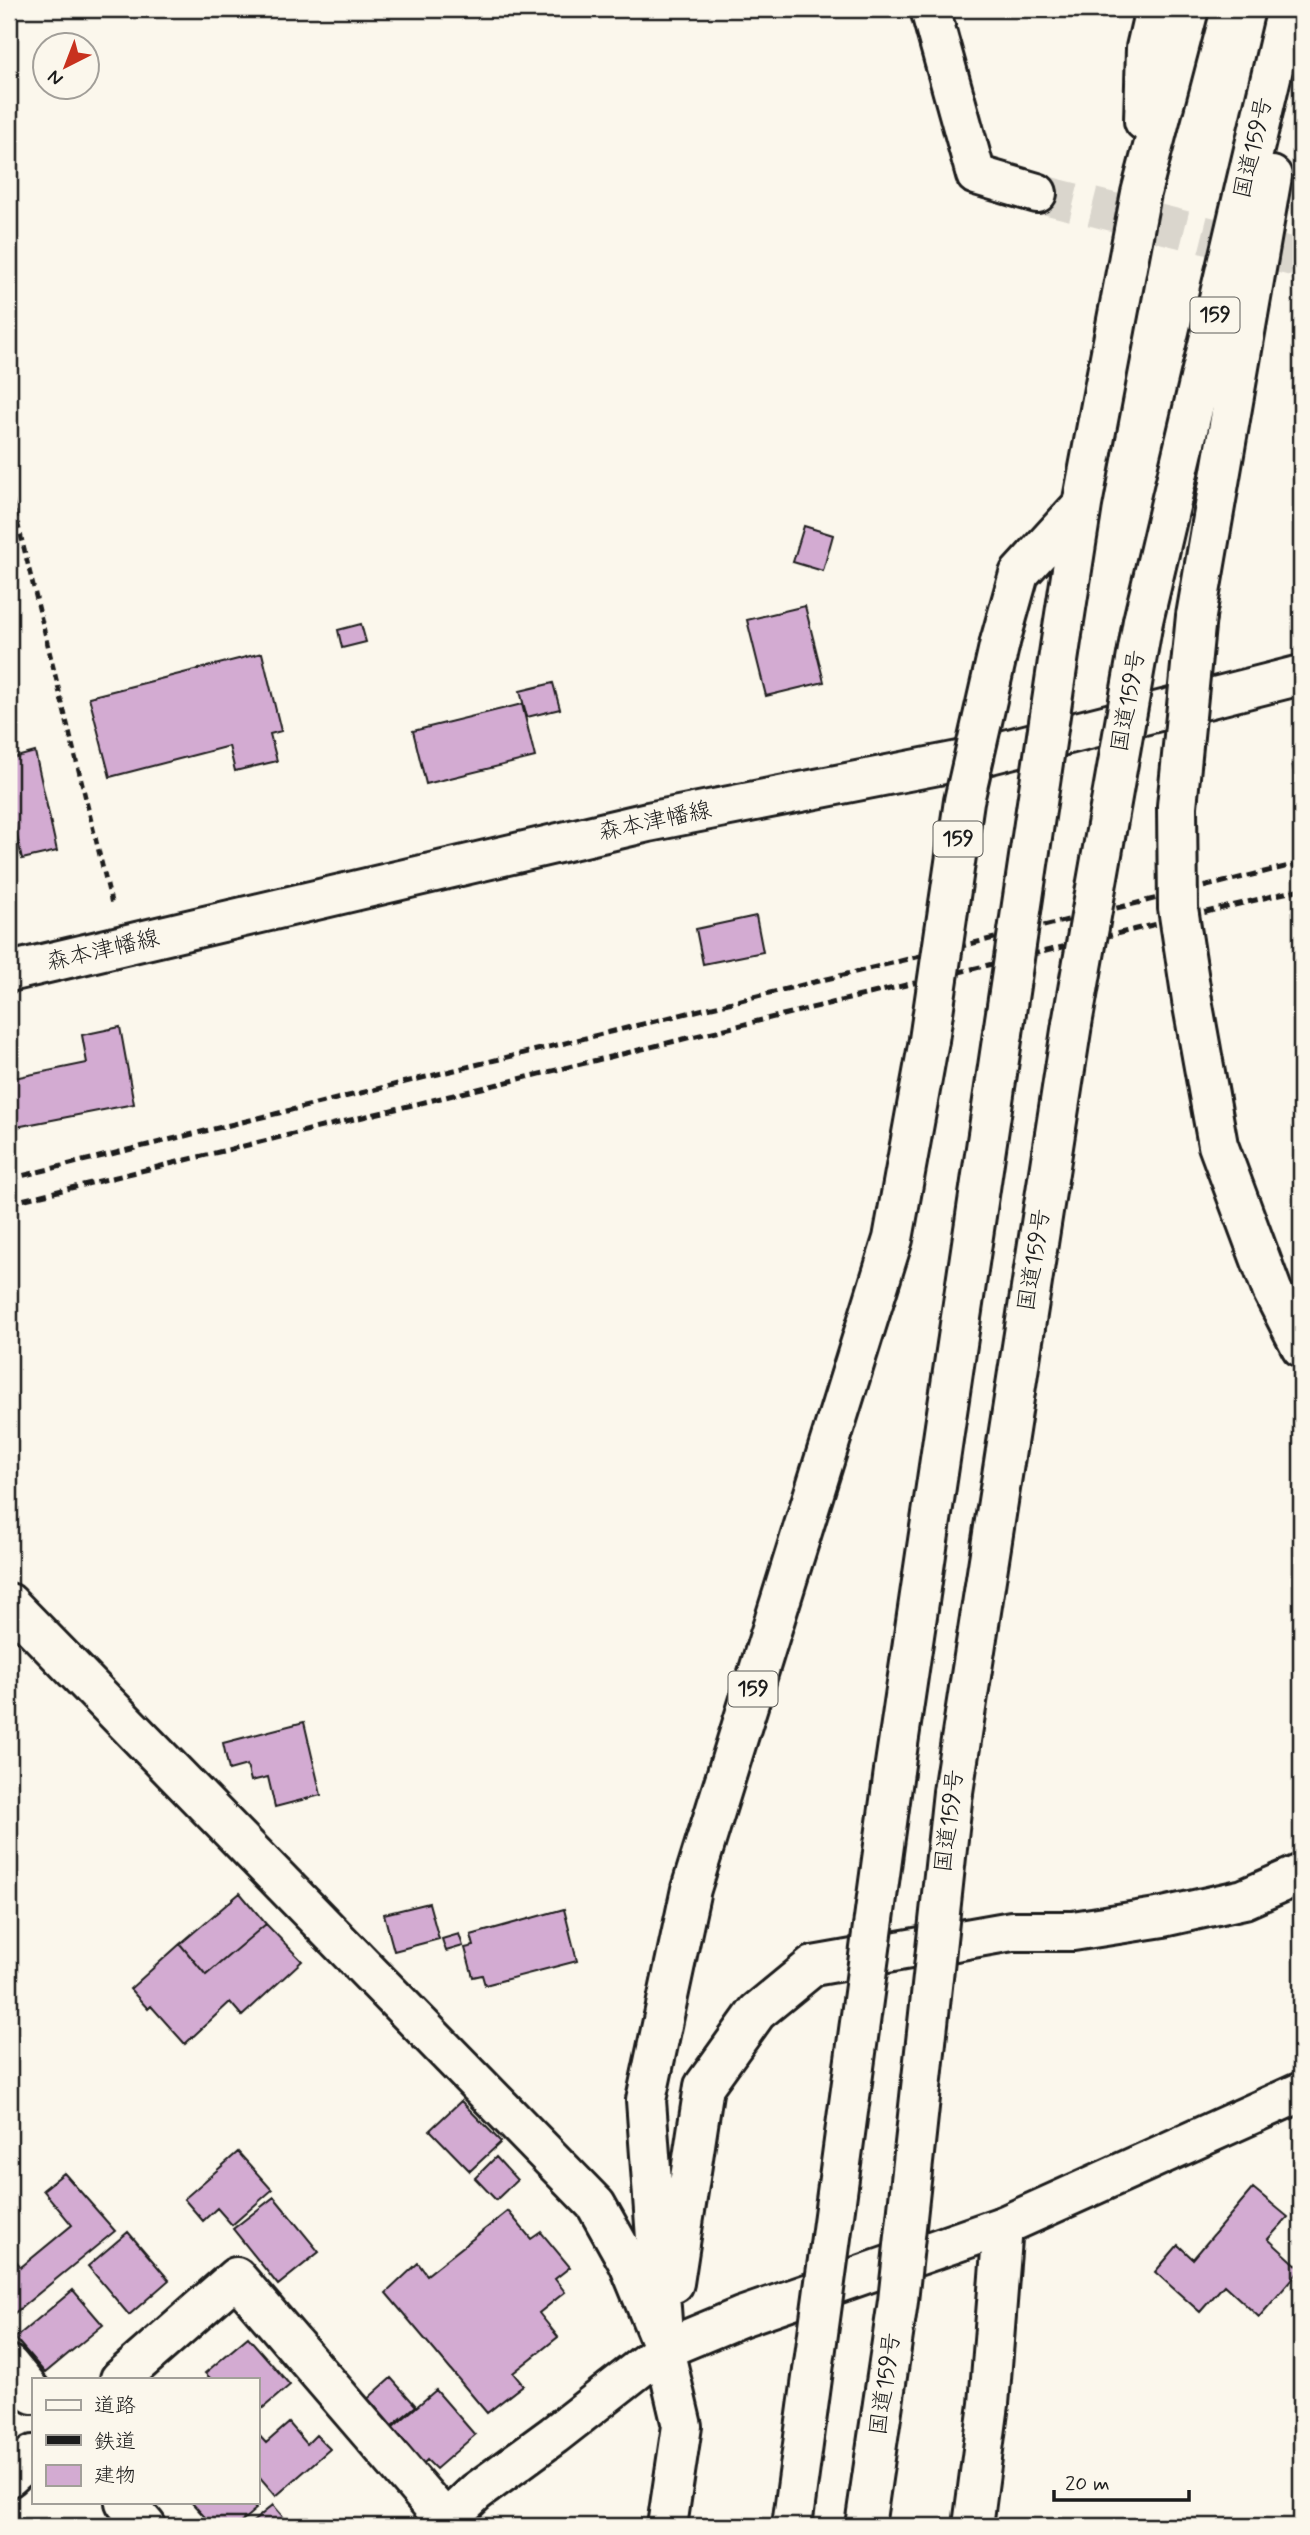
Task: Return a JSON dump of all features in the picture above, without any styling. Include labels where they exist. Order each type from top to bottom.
[{"type":"main road","points":[[930,9],[976,175],[1037,193]]},
{"type":"main road","points":[[1141,193],[1146,48],[1155,9]]},
{"type":"main road","points":[[792,2526],[894,1771],[1082,505],[1141,193],[1189,9]]},
{"type":"main road","name":"国道159号","points":[[865,2526],[898,2301],[953,1792],[1072,1024],[1143,621],[1287,9]]},
{"type":"main road","name":"159","points":[[1301,9],[1196,616],[1177,806],[1178,908],[1218,1145],[1272,1290],[1301,1348]]},
{"type":"main road","name":"159","points":[[664,2349],[646,2100],[691,1889],[893,1239],[929,1040],[964,801],[1000,642],[1019,574],[1082,505]]},
{"type":"main road","name":"森本津幡線","points":[[9,972],[648,821],[974,758],[1301,675]]},
{"type":"main road","points":[[9,1603],[596,2205],[629,2264],[664,2349],[682,2426],[667,2526]]},
{"type":"main road","points":[[664,2349],[704,2086],[757,2012],[813,1966],[1012,1931],[1073,1931],[1163,1917],[1244,1899],[1301,1874]]},
{"type":"main road","points":[[121,2378],[236,2277],[443,2524],[475,2492],[554,2435],[664,2349],[741,2317],[1003,2226],[1301,2092]]},
{"type":"main road","points":[[973,2526],[989,2404],[1003,2226]]},
{"type":"main road","points":[[9,2365],[32,2393]]},
{"type":"main road","points":[[9,2477],[32,2456]]},
{"type":"main road","points":[[127,2504],[146,2526]]},
{"type":"path","points":[[9,488],[123,946]]},
{"type":"building","points":[[804,526],[833,535],[823,571],[793,562]]},
{"type":"building","points":[[805,606],[824,682],[766,696],[747,620]]},
{"type":"building","points":[[361,624],[366,642],[342,648],[338,630]]},
{"type":"building","points":[[262,653],[281,731],[270,734],[277,761],[235,771],[229,746],[110,777],[89,697]]},
{"type":"building","points":[[553,683],[560,709],[527,717],[520,691]]},
{"type":"building","points":[[522,704],[535,757],[426,784],[413,731]]},
{"type":"building","points":[[35,752],[57,851],[22,859],[9,799],[9,759]]},
{"type":"building","points":[[1301,760],[1301,805],[1292,762]]},
{"type":"building","points":[[756,916],[763,952],[703,964],[696,929]]},
{"type":"building","points":[[120,1027],[134,1104],[11,1128],[9,1079],[87,1063],[82,1035]]},
{"type":"building","points":[[304,1722],[321,1795],[275,1807],[268,1777],[251,1781],[247,1765],[229,1770],[223,1743]]},
{"type":"building","points":[[240,1893],[266,1924],[206,1975],[180,1944]]},
{"type":"building","points":[[429,1903],[439,1939],[394,1951],[384,1914]]},
{"type":"building","points":[[564,1909],[577,1961],[485,1985],[482,1975],[473,1977],[465,1948],[474,1946],[471,1935]]},
{"type":"building","points":[[266,1924],[302,1961],[242,2016],[230,2002],[185,2044],[151,2006],[148,2009],[130,1989],[180,1944],[206,1975]]},
{"type":"building","points":[[266,1924],[302,1961],[242,2016],[230,2002],[185,2044],[151,2006],[148,2009],[130,1989],[180,1944],[206,1975]]},
{"type":"building","points":[[459,1934],[463,1946],[446,1951],[442,1939]]},
{"type":"building","points":[[461,2101],[501,2142],[470,2171],[430,2130]]},
{"type":"building","points":[[238,2152],[272,2190],[232,2225],[217,2208],[203,2221],[184,2199]]},
{"type":"building","points":[[496,2157],[517,2180],[496,2200],[475,2178]]},
{"type":"building","points":[[64,2173],[115,2231],[11,2316],[9,2252],[21,2267],[72,2225],[43,2190]]},
{"type":"building","points":[[1253,2188],[1288,2217],[1268,2239],[1301,2269],[1259,2317],[1224,2285],[1200,2312],[1155,2272],[1178,2245],[1193,2259]]},
{"type":"building","points":[[1253,2188],[1288,2217],[1268,2239],[1301,2269],[1259,2317],[1224,2285],[1200,2312],[1155,2272],[1178,2245],[1193,2259]]},
{"type":"building","points":[[274,2197],[319,2252],[278,2285],[233,2229]]},
{"type":"building","points":[[508,2211],[531,2239],[541,2232],[570,2267],[555,2279],[565,2292],[539,2313],[558,2337],[513,2373],[523,2385],[487,2413],[386,2293],[418,2263],[427,2275]]},
{"type":"building","points":[[128,2232],[169,2280],[129,2315],[88,2266]]},
{"type":"building","points":[[73,2290],[103,2325],[45,2373],[15,2338]]},
{"type":"building","points":[[248,2337],[290,2385],[259,2411],[259,2378],[210,2378],[205,2373]]},
{"type":"building","points":[[391,2378],[416,2406],[387,2430],[364,2402]]},
{"type":"building","points":[[436,2390],[475,2435],[436,2469],[427,2460],[423,2464],[392,2428]]},
{"type":"building","points":[[289,2423],[307,2444],[316,2435],[330,2449],[276,2496],[259,2476],[259,2435],[266,2443]]},
{"type":"building","points":[[193,2504],[252,2504],[256,2509],[236,2526],[213,2526]]},
{"type":"building","points":[[273,2505],[291,2526],[248,2526]]},
{"type":"tunnel","points":[[1037,193],[1301,259]]},
{"type":"railway","points":[[9,1179],[1301,863]]},
{"type":"railway","points":[[9,1203],[1301,889]]}]
